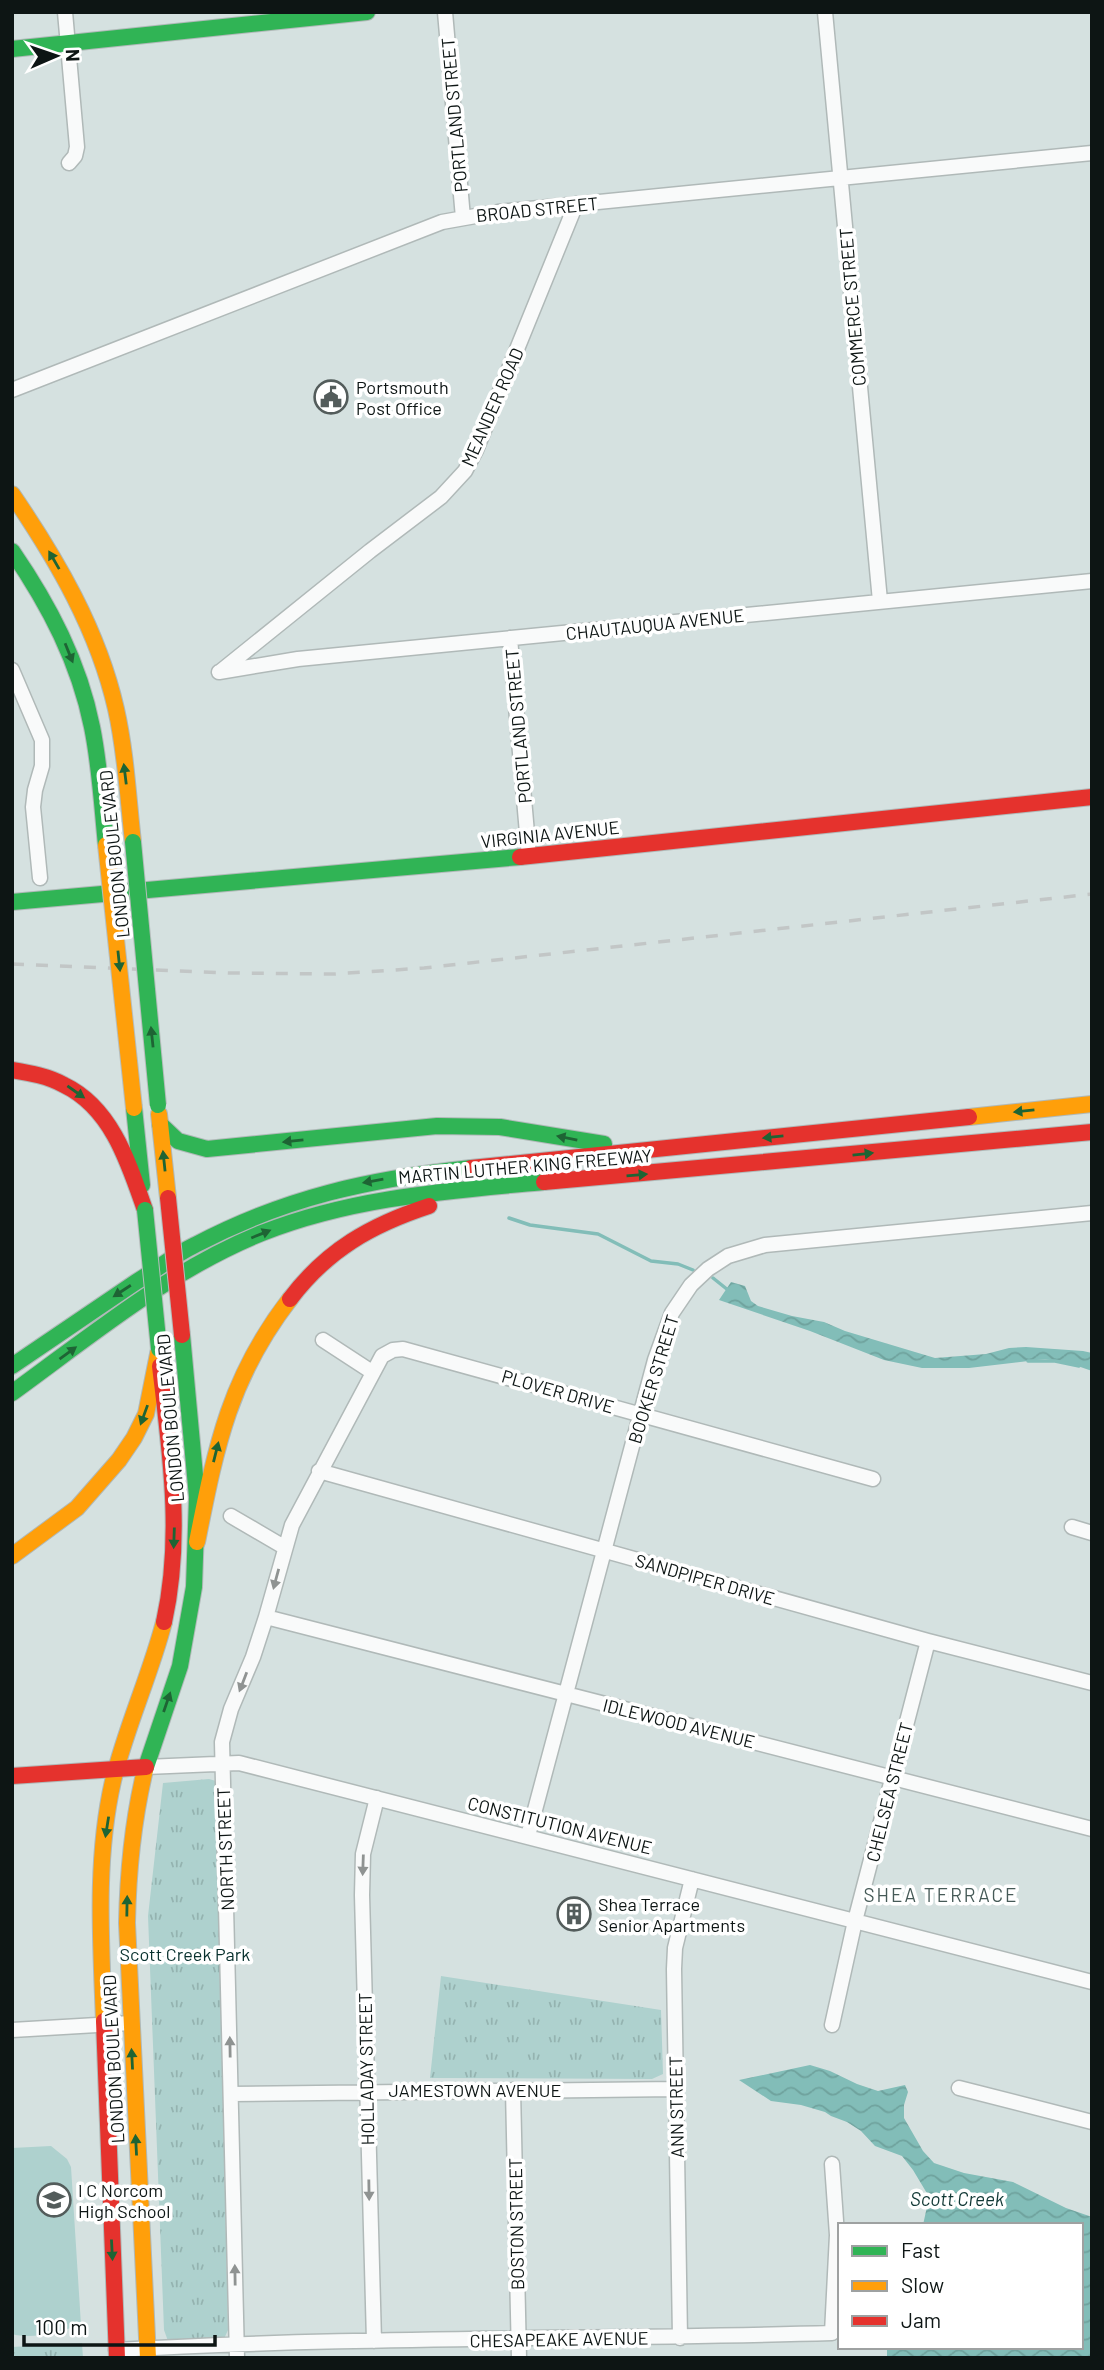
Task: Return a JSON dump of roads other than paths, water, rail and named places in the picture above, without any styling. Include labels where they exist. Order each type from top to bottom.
[{"type":"main road","points":[[12,48],[279,16],[367,12]]},
{"type":"main road","name":"LONDON BOULEVARD","points":[[12,494],[55,561],[79,606],[106,673],[120,729],[194,1453],[197,1542],[194,1587],[180,1666],[146,1767],[137,1805],[128,1883],[131,2023],[148,2353]]},
{"type":"main road","name":"LONDON BOULEVARD","points":[[12,551],[46,602],[81,686],[92,725],[174,1487],[174,1546],[169,1598],[161,1636],[116,1769],[100,1888],[117,2354]]},
{"type":"main road","name":"VIRGINIA AVENUE","points":[[12,902],[529,856],[1092,797]]},
{"type":"main road","points":[[12,1070],[46,1076],[64,1084],[97,1110],[116,1136],[145,1210]]},
{"type":"main road","name":"MARTIN LUTHER KING FREEWAY","points":[[98,1307],[192,1246],[240,1223],[317,1193],[362,1182],[405,1175],[1092,1104]]},
{"type":"main road","points":[[160,1124],[178,1140],[207,1149],[437,1126],[472,1125],[621,1146],[684,1146]]},
{"type":"main road","name":"MARTIN LUTHER KING FREEWAY","points":[[12,1393],[167,1284],[237,1244],[267,1231],[338,1209],[383,1199],[1092,1132]]},
{"type":"main road","points":[[197,1542],[213,1462],[233,1396],[263,1335],[304,1279],[330,1256],[372,1228],[402,1214],[437,1204],[498,1197],[569,1181]]},
{"type":"main road","points":[[12,1352],[98,1307]]},
{"type":"main road","points":[[12,1366],[98,1307]]},
{"type":"main road","points":[[12,1556],[78,1508],[120,1460],[146,1414],[159,1349]]},
{"type":"main road","name":"CONSTITUTION AVENUE","points":[[12,1776],[146,1767]]},
{"type":"street","points":[[65,12],[77,147],[75,156],[69,163]]},
{"type":"street","name":"PORTLAND STREET","points":[[445,12],[463,218]]},
{"type":"street","name":"COMMERCE STREET","points":[[825,12],[880,601]]},
{"type":"street","name":"BROAD STREET","points":[[12,390],[430,226],[463,218],[576,204],[1092,153]]},
{"type":"street","name":"MEANDER ROAD","points":[[219,672],[441,497],[465,471],[576,204]]},
{"type":"street","name":"CHAUTAUQUA AVENUE","points":[[219,672],[298,659],[1092,581]]},
{"type":"street","name":"PORTLAND STREET","points":[[510,638],[529,856]]},
{"type":"street","points":[[12,670],[42,740],[42,766],[33,807],[40,878]]},
{"type":"street","name":"BOOKER STREET","points":[[528,1836],[655,1360],[672,1313],[691,1285],[708,1269],[728,1256],[765,1245],[1092,1213]]},
{"type":"street","points":[[323,1340],[372,1372]]},
{"type":"street","name":"PLOVER DRIVE","points":[[372,1372],[385,1354],[403,1349],[873,1479]]},
{"type":"street","name":"NORTH STREET","points":[[236,2350],[222,1742],[266,1617],[292,1525],[372,1372]]},
{"type":"street","name":"SANDPIPER DRIVE","points":[[319,1471],[928,1641],[1092,1683]]},
{"type":"street","points":[[231,1516],[284,1547]]},
{"type":"street","points":[[1072,1527],[1092,1533]]},
{"type":"street","name":"IDLEWOOD AVENUE","points":[[266,1617],[1092,1829]]},
{"type":"street","name":"CHELSEA STREET","points":[[832,2025],[855,1921],[928,1641]]},
{"type":"street","name":"CONSTITUTION AVENUE","points":[[146,1767],[239,1763],[1092,1982]]},
{"type":"street","name":"HOLLADAY STREET","points":[[374,2341],[362,1895],[363,1854],[377,1798]]},
{"type":"street","name":"ANN STREET","points":[[680,2337],[674,1969],[675,1948],[692,1879]]},
{"type":"street","points":[[12,2030],[131,2023]]},
{"type":"street","points":[[959,2088],[1092,2122]]},
{"type":"street","name":"JAMESTOWN AVENUE","points":[[231,2094],[676,2089]]},
{"type":"street","name":"BOSTON STREET","points":[[513,2090],[519,2358]]},
{"type":"street","name":"CHESAPEAKE AVENUE","points":[[117,2354],[374,2341],[832,2333],[838,2235],[832,2164]]},
{"type":"water","points":[[731,1282],[745,1286],[751,1301],[758,1306],[824,1322],[935,1358],[986,1354],[1026,1347],[1083,1351],[1092,1353],[1092,1371],[1045,1359],[969,1368],[922,1368],[884,1360],[719,1300]]},
{"type":"water","name":"Scott Creek","points":[[810,2065],[878,2091],[905,2085],[908,2092],[904,2118],[923,2151],[934,2163],[964,2173],[1013,2182],[1066,2208],[1092,2217],[1092,2358],[887,2358],[887,2349],[1083,2349],[1083,2223],[923,2223],[928,2195],[902,2156],[875,2146],[861,2131],[847,2122],[801,2105],[771,2101],[739,2080]]},
{"type":"waterway","points":[[509,1218],[530,1225],[598,1234],[651,1261],[678,1264],[693,1270]]},
{"type":"waterway","points":[[713,1278],[728,1290]]},
{"type":"waterway","points":[[1028,1361],[1055,1361],[1079,1366]]},
{"type":"railway","points":[[12,964],[228,973],[334,974],[424,968],[1092,894]]},
{"type":"place","name":"Portsmouth Post Office","points":[[331,397]]},
{"type":"place","name":"Shea Terrace Senior Apartments","points":[[574,1914]]},
{"type":"place","name":"I C Norcom High School","points":[[54,2200]]},
{"type":"district","name":"SHEA TERRACE","points":[[941,1894]]},
{"type":"park label","name":"Scott Creek Park","points":[[185,1954]]}]
